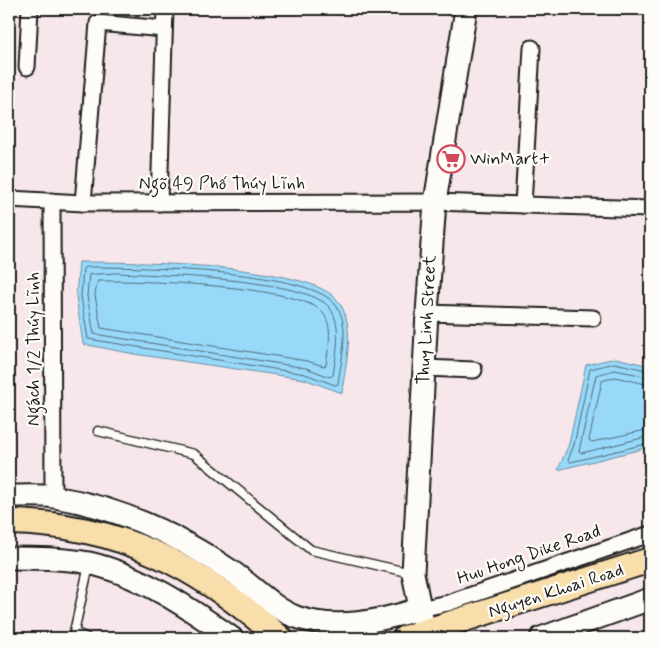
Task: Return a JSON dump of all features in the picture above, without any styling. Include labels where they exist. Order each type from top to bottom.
[{"type":"main road","points":[[9,522],[72,527],[102,534],[162,556],[210,583],[250,611],[280,638]]},
{"type":"main road","name":"Nguyen Khoai Road","points":[[419,637],[650,560]]},
{"type":"street","points":[[27,67],[30,9]]},
{"type":"street","points":[[159,203],[165,9]]},
{"type":"street","name":"Thuy Linh Street","points":[[419,637],[419,609],[413,573],[435,202],[466,9]]},
{"type":"street","points":[[83,203],[98,23],[164,28]]},
{"type":"street","points":[[523,206],[532,48]]},
{"type":"street","name":"Ngõ 49 Phố Thúy Lĩnh","points":[[9,200],[83,203],[435,202],[650,209]]},
{"type":"street","name":"Ngách 1/2 Thúy Lĩnh","points":[[52,201],[53,497]]},
{"type":"street","points":[[427,313],[593,318]]},
{"type":"street","points":[[424,368],[474,370]]},
{"type":"street","points":[[9,496],[53,497],[118,513],[173,536],[233,572],[281,609],[295,617],[311,622],[386,620],[419,609]]},
{"type":"street","name":"Huu Hong Dike Road","points":[[419,609],[448,603],[650,534]]},
{"type":"street","points":[[9,558],[41,558],[89,563],[138,580],[179,603],[232,638]]},
{"type":"street","points":[[541,638],[650,599]]},
{"type":"lane","points":[[98,431],[194,454],[311,550],[413,573]]},
{"type":"lane","points":[[87,638],[74,632],[89,563]]},
{"type":"water","points":[[79,262],[175,264],[216,267],[293,279],[321,288],[338,301],[344,311],[347,322],[348,346],[342,393],[304,379],[134,354],[83,344],[76,296]]},
{"type":"water","points":[[615,358],[650,366],[650,447],[558,470],[569,444],[586,365]]},
{"type":"place","name":"WinMart+","points":[[451,159]]}]
